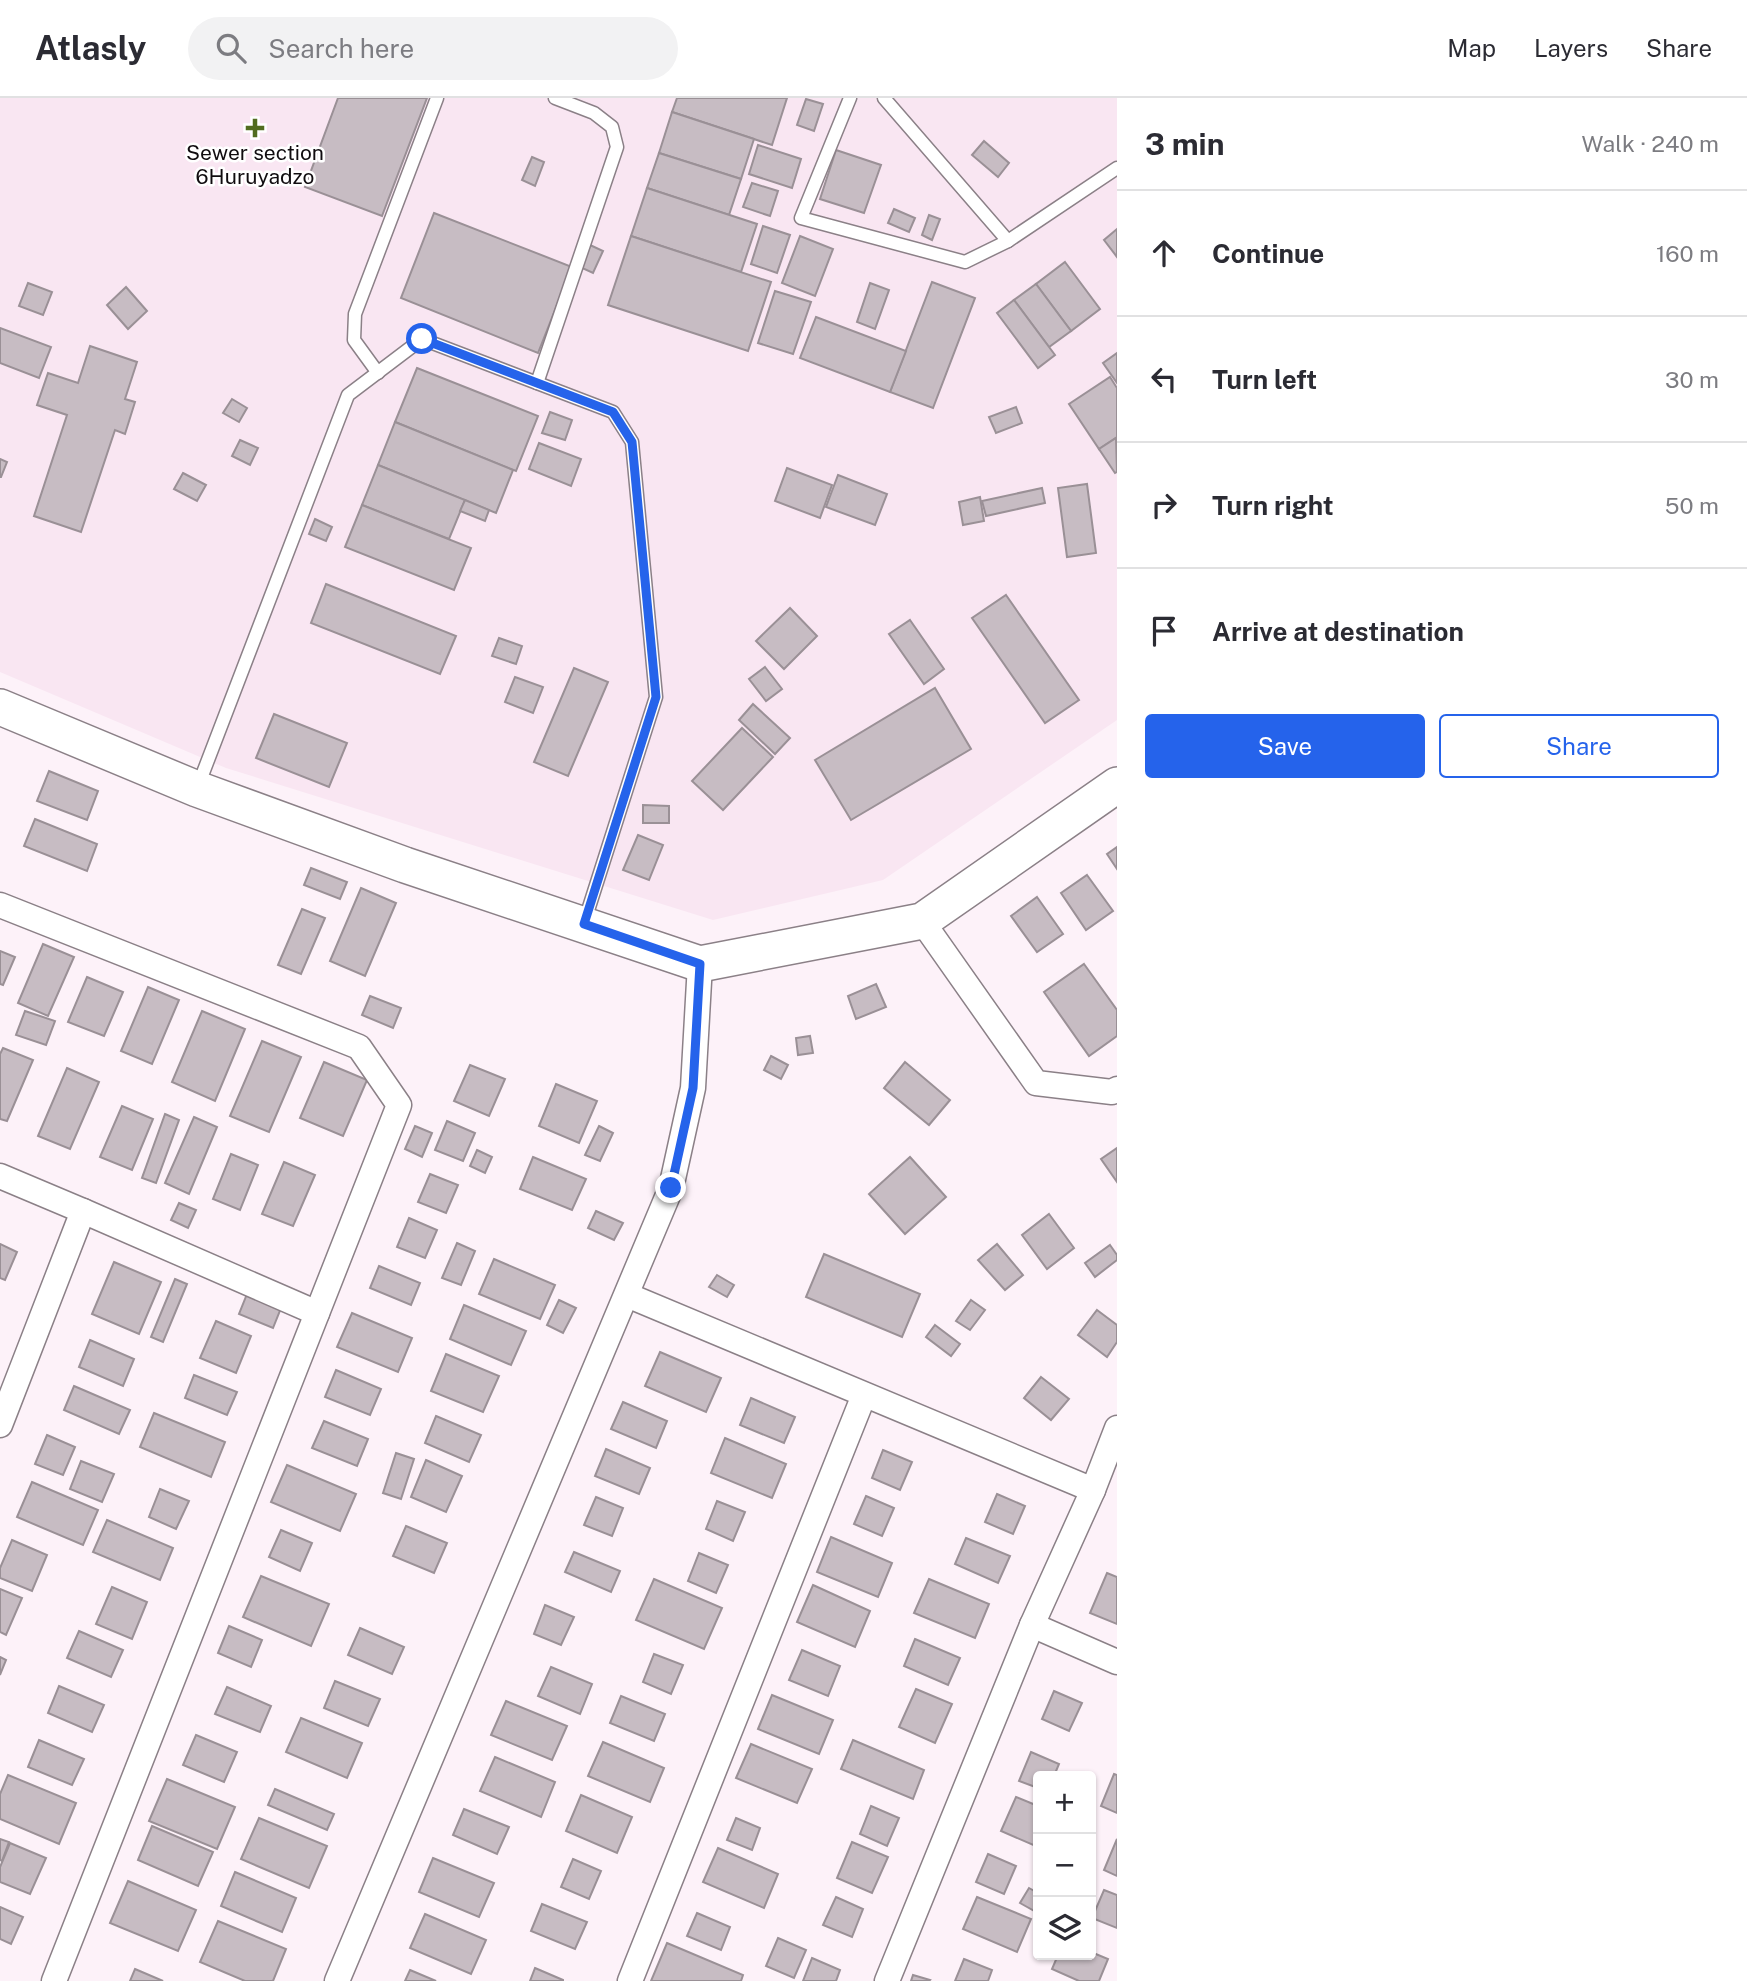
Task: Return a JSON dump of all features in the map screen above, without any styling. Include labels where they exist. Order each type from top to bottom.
[{"type":"street","points":[[3,716],[405,865],[700,964],[922,921],[1117,785]]},
{"type":"street","points":[[0,905],[359,1047],[399,1105],[54,1981]]},
{"type":"street","points":[[922,921],[1037,1083],[1112,1092],[1117,1089]]},
{"type":"street","points":[[337,1981],[671,1188],[693,1088],[700,964]]},
{"type":"street","points":[[0,1176],[317,1313]]},
{"type":"street","points":[[0,1425],[83,1210]]},
{"type":"street","points":[[627,1295],[1093,1490]]},
{"type":"street","points":[[630,1981],[864,1395]]},
{"type":"street","points":[[887,1981],[1032,1625],[1093,1490],[1117,1428]]},
{"type":"street","points":[[1032,1625],[1117,1662]]},
{"type":"lane","points":[[378,373],[354,340],[355,314],[437,98]]},
{"type":"lane","points":[[537,383],[618,147],[612,127],[594,113],[555,98]]},
{"type":"lane","points":[[850,98],[801,218],[965,262],[1008,241],[1117,168]]},
{"type":"lane","points":[[884,98],[1008,241]]},
{"type":"lane","points":[[197,789],[348,395],[422,339],[613,412],[632,442],[656,697],[584,924]]},
{"type":"shaded area","points":[[0,98],[1117,98],[1117,720],[883,880],[713,920],[226,768],[0,672]]},
{"type":"building","points":[[338,98],[427,98],[382,216],[305,187]]},
{"type":"building","points":[[677,98],[787,98],[772,145],[672,112]]},
{"type":"building","points":[[806,99],[823,104],[814,131],[797,125]]},
{"type":"building","points":[[672,112],[754,139],[741,179],[659,153]]},
{"type":"building","points":[[984,141],[1009,163],[998,177],[972,155]]},
{"type":"building","points":[[758,145],[801,159],[792,188],[749,174]]},
{"type":"building","points":[[836,150],[881,165],[864,213],[820,199]]},
{"type":"building","points":[[659,153],[741,179],[729,215],[647,188]]},
{"type":"building","points":[[532,157],[544,162],[535,186],[522,180]]},
{"type":"building","points":[[752,183],[778,191],[770,216],[743,207]]},
{"type":"building","points":[[647,188],[757,224],[741,272],[631,236]]},
{"type":"building","points":[[894,209],[915,218],[909,232],[888,223]]},
{"type":"building","points":[[434,213],[572,267],[538,353],[401,298]]},
{"type":"building","points":[[929,215],[940,219],[932,240],[922,235]]},
{"type":"building","points":[[763,226],[790,235],[777,273],[751,264]]},
{"type":"building","points":[[1117,229],[1117,257],[1104,240]]},
{"type":"building","points":[[631,236],[771,282],[748,351],[608,305]]},
{"type":"building","points":[[800,236],[833,249],[815,296],[782,283]]},
{"type":"building","points":[[590,245],[603,251],[593,273],[580,267]]},
{"type":"building","points":[[1065,262],[1100,309],[1071,331],[1036,284]]},
{"type":"building","points":[[932,282],[975,298],[933,408],[890,392]]},
{"type":"building","points":[[28,283],[52,292],[43,315],[19,306]]},
{"type":"building","points":[[870,283],[889,290],[875,329],[857,322]]},
{"type":"building","points":[[1036,284],[1071,331],[1049,347],[1014,300]]},
{"type":"building","points":[[126,287],[147,311],[128,329],[107,305]]},
{"type":"building","points":[[775,291],[811,302],[793,354],[758,343]]},
{"type":"building","points":[[1014,300],[1055,355],[1038,368],[997,313]]},
{"type":"building","points":[[816,317],[906,351],[890,392],[800,358]]},
{"type":"building","points":[[0,328],[51,347],[39,378],[0,363]]},
{"type":"building","points":[[90,346],[137,362],[125,399],[135,402],[125,434],[115,430],[81,532],[34,516],[67,415],[37,405],[48,373],[78,383]]},
{"type":"building","points":[[1117,353],[1117,383],[1103,363]]},
{"type":"building","points":[[417,368],[538,416],[516,471],[395,422]]},
{"type":"building","points":[[1110,377],[1117,388],[1117,437],[1099,449],[1069,404]]},
{"type":"building","points":[[232,399],[247,408],[239,422],[223,413]]},
{"type":"building","points":[[1016,407],[1022,423],[996,433],[989,417]]},
{"type":"building","points":[[550,412],[572,420],[565,440],[542,433]]},
{"type":"building","points":[[395,422],[513,470],[496,513],[378,465]]},
{"type":"building","points":[[1116,438],[1117,472],[1115,473],[1099,449]]},
{"type":"building","points":[[240,440],[258,448],[250,465],[232,456]]},
{"type":"building","points":[[539,443],[581,459],[571,486],[529,469]]},
{"type":"building","points":[[0,459],[7,462],[1,477],[0,477]]},
{"type":"building","points":[[378,465],[465,500],[449,539],[362,505]]},
{"type":"building","points":[[787,468],[832,485],[820,518],[775,501]]},
{"type":"building","points":[[183,473],[206,485],[197,501],[174,489]]},
{"type":"building","points":[[838,475],[887,494],[875,525],[826,507]]},
{"type":"building","points":[[1087,484],[1096,553],[1067,557],[1058,488]]},
{"type":"building","points":[[1042,488],[1045,503],[986,516],[982,501]]},
{"type":"building","points":[[980,497],[984,521],[963,525],[959,502]]},
{"type":"building","points":[[465,500],[489,510],[485,521],[460,511]]},
{"type":"building","points":[[362,505],[471,548],[454,590],[345,547]]},
{"type":"building","points":[[315,519],[332,527],[326,541],[309,534]]},
{"type":"building","points":[[326,584],[456,636],[440,674],[311,623]]},
{"type":"building","points":[[1006,595],[1079,700],[1045,723],[972,618]]},
{"type":"building","points":[[790,608],[817,636],[784,669],[756,641]]},
{"type":"building","points":[[910,620],[944,669],[924,684],[889,634]]},
{"type":"building","points":[[499,638],[522,646],[516,664],[492,656]]},
{"type":"building","points":[[765,667],[782,689],[766,701],[749,679]]},
{"type":"building","points":[[574,668],[608,682],[568,776],[534,762]]},
{"type":"building","points":[[515,677],[543,687],[533,713],[505,702]]},
{"type":"building","points":[[935,688],[971,749],[851,820],[815,760]]},
{"type":"building","points":[[753,704],[790,738],[775,754],[739,720]]},
{"type":"building","points":[[274,714],[347,743],[329,787],[256,758]]},
{"type":"building","points":[[742,728],[773,757],[723,810],[692,781]]},
{"type":"building","points":[[49,771],[98,791],[87,820],[37,801]]},
{"type":"building","points":[[643,805],[669,806],[669,823],[643,823]]},
{"type":"building","points":[[35,819],[97,844],[87,871],[24,846]]},
{"type":"building","points":[[638,835],[663,845],[649,880],[623,870]]},
{"type":"building","points":[[1117,847],[1117,869],[1107,854]]},
{"type":"building","points":[[311,868],[347,882],[340,899],[304,885]]},
{"type":"building","points":[[1087,875],[1113,911],[1086,930],[1061,893]]},
{"type":"building","points":[[361,888],[396,903],[365,976],[330,961]]},
{"type":"building","points":[[1037,897],[1063,934],[1037,952],[1011,916]]},
{"type":"building","points":[[302,909],[325,918],[301,974],[278,965]]},
{"type":"building","points":[[43,944],[74,957],[48,1016],[18,1003]]},
{"type":"building","points":[[0,951],[15,957],[3,985],[0,984]]},
{"type":"building","points":[[1084,964],[1117,1010],[1117,1036],[1089,1056],[1044,992]]},
{"type":"building","points":[[87,977],[123,992],[104,1036],[68,1022]]},
{"type":"building","points":[[876,984],[886,1007],[856,1019],[848,996]]},
{"type":"building","points":[[148,987],[179,1000],[152,1064],[121,1051]]},
{"type":"building","points":[[370,996],[401,1008],[393,1028],[362,1015]]},
{"type":"building","points":[[25,1011],[55,1021],[46,1045],[16,1035]]},
{"type":"building","points":[[202,1011],[245,1029],[215,1101],[172,1082]]},
{"type":"building","points":[[810,1036],[813,1053],[798,1055],[796,1038]]},
{"type":"building","points":[[262,1041],[301,1057],[269,1132],[230,1116]]},
{"type":"building","points":[[3,1048],[33,1060],[7,1121],[0,1119],[0,1054]]},
{"type":"building","points":[[771,1056],[788,1065],[781,1079],[764,1070]]},
{"type":"building","points":[[324,1062],[367,1080],[343,1136],[300,1118]]},
{"type":"building","points":[[905,1062],[950,1100],[929,1125],[884,1088]]},
{"type":"building","points":[[470,1065],[505,1079],[489,1116],[454,1101]]},
{"type":"building","points":[[67,1068],[99,1082],[70,1149],[38,1136]]},
{"type":"building","points":[[556,1084],[597,1101],[579,1143],[539,1126]]},
{"type":"building","points":[[122,1106],[153,1119],[132,1170],[100,1157]]},
{"type":"building","points":[[165,1114],[179,1120],[156,1183],[142,1178]]},
{"type":"building","points":[[194,1117],[217,1127],[189,1194],[165,1183]]},
{"type":"building","points":[[447,1121],[475,1133],[463,1161],[435,1150]]},
{"type":"building","points":[[415,1126],[432,1133],[422,1157],[405,1149]]},
{"type":"building","points":[[599,1126],[613,1133],[600,1161],[585,1155]]},
{"type":"building","points":[[1117,1148],[1117,1182],[1101,1159]]},
{"type":"building","points":[[477,1150],[492,1157],[485,1173],[470,1166]]},
{"type":"building","points":[[231,1154],[258,1165],[240,1210],[213,1199]]},
{"type":"building","points":[[533,1157],[586,1179],[572,1210],[520,1189]]},
{"type":"building","points":[[910,1157],[946,1197],[905,1234],[869,1194]]},
{"type":"building","points":[[284,1162],[315,1175],[293,1226],[262,1214]]},
{"type":"building","points":[[430,1174],[458,1185],[446,1213],[418,1202]]},
{"type":"building","points":[[179,1203],[196,1210],[188,1228],[171,1220]]},
{"type":"building","points":[[596,1211],[623,1223],[614,1240],[588,1228]]},
{"type":"building","points":[[1049,1214],[1074,1248],[1047,1269],[1022,1235]]},
{"type":"building","points":[[409,1218],[437,1230],[425,1258],[397,1247]]},
{"type":"building","points":[[457,1243],[475,1251],[461,1285],[442,1278]]},
{"type":"building","points":[[0,1244],[17,1252],[5,1280],[0,1278]]},
{"type":"building","points":[[997,1244],[1023,1275],[1005,1290],[978,1260]]},
{"type":"building","points":[[1110,1245],[1117,1255],[1117,1260],[1095,1277],[1085,1263]]},
{"type":"building","points":[[824,1254],[920,1294],[902,1337],[806,1297]]},
{"type":"building","points":[[494,1259],[555,1285],[540,1319],[479,1294]]},
{"type":"building","points":[[114,1262],[161,1282],[139,1334],[92,1314]]},
{"type":"building","points":[[379,1266],[420,1283],[411,1305],[370,1288]]},
{"type":"building","points":[[717,1275],[734,1285],[727,1297],[709,1287]]},
{"type":"building","points":[[175,1279],[187,1284],[163,1342],[151,1337]]},
{"type":"building","points":[[247,1294],[281,1308],[273,1328],[239,1314]]},
{"type":"building","points":[[559,1300],[576,1308],[563,1333],[547,1325]]},
{"type":"building","points":[[971,1300],[985,1310],[970,1330],[956,1321]]},
{"type":"building","points":[[464,1305],[526,1331],[511,1365],[450,1339]]},
{"type":"building","points":[[1097,1310],[1117,1325],[1117,1342],[1107,1357],[1078,1335]]},
{"type":"building","points":[[352,1313],[412,1338],[398,1372],[337,1347]]},
{"type":"building","points":[[216,1321],[251,1336],[236,1373],[200,1358]]},
{"type":"building","points":[[935,1325],[960,1344],[951,1356],[926,1337]]},
{"type":"building","points":[[90,1340],[134,1359],[123,1386],[79,1367]]},
{"type":"building","points":[[660,1352],[721,1378],[706,1412],[645,1386]]},
{"type":"building","points":[[446,1354],[499,1376],[483,1412],[431,1391]]},
{"type":"building","points":[[336,1370],[381,1389],[370,1415],[325,1397]]},
{"type":"building","points":[[194,1375],[237,1392],[227,1415],[185,1398]]},
{"type":"building","points":[[1041,1377],[1069,1399],[1051,1420],[1024,1398]]},
{"type":"building","points":[[74,1386],[130,1410],[119,1434],[64,1410]]},
{"type":"building","points":[[751,1398],[795,1417],[784,1443],[740,1425]]},
{"type":"building","points":[[623,1402],[667,1421],[656,1448],[611,1429]]},
{"type":"building","points":[[154,1413],[225,1442],[211,1477],[140,1447]]},
{"type":"building","points":[[436,1416],[481,1435],[469,1462],[425,1443]]},
{"type":"building","points":[[324,1421],[368,1439],[357,1466],[312,1448]]},
{"type":"building","points":[[47,1435],[75,1447],[63,1475],[35,1464]]},
{"type":"building","points":[[725,1438],[786,1464],[772,1498],[711,1473]]},
{"type":"building","points":[[606,1449],[650,1468],[639,1494],[595,1476]]},
{"type":"building","points":[[883,1450],[912,1462],[900,1490],[872,1478]]},
{"type":"building","points":[[396,1453],[414,1459],[401,1499],[383,1493]]},
{"type":"building","points":[[426,1460],[462,1476],[446,1512],[411,1497]]},
{"type":"building","points":[[81,1461],[114,1474],[102,1502],[70,1489]]},
{"type":"building","points":[[287,1465],[356,1494],[340,1531],[271,1502]]},
{"type":"building","points":[[32,1482],[98,1510],[83,1545],[17,1517]]},
{"type":"building","points":[[160,1489],[189,1501],[176,1529],[149,1517]]},
{"type":"building","points":[[997,1494],[1025,1506],[1013,1534],[985,1522]]},
{"type":"building","points":[[866,1496],[894,1508],[882,1536],[854,1524]]},
{"type":"building","points":[[596,1497],[623,1508],[612,1536],[584,1525]]},
{"type":"building","points":[[717,1501],[745,1512],[733,1541],[706,1529]]},
{"type":"building","points":[[107,1520],[173,1548],[160,1580],[93,1552]]},
{"type":"building","points":[[406,1526],[447,1543],[434,1573],[393,1556]]},
{"type":"building","points":[[281,1530],[312,1543],[300,1571],[269,1557]]},
{"type":"building","points":[[831,1537],[892,1563],[878,1597],[817,1572]]},
{"type":"building","points":[[966,1538],[1010,1556],[998,1583],[955,1564]]},
{"type":"building","points":[[12,1540],[47,1555],[32,1591],[0,1578],[0,1568]]},
{"type":"building","points":[[574,1552],[620,1571],[611,1592],[565,1572]]},
{"type":"building","points":[[699,1553],[728,1565],[716,1593],[688,1581]]},
{"type":"building","points":[[1107,1573],[1117,1577],[1117,1624],[1090,1613]]},
{"type":"building","points":[[261,1576],[329,1604],[311,1646],[243,1617]]},
{"type":"building","points":[[654,1579],[722,1608],[704,1649],[636,1620]]},
{"type":"building","points":[[929,1579],[989,1604],[975,1638],[914,1613]]},
{"type":"building","points":[[813,1585],[870,1611],[855,1647],[797,1622]]},
{"type":"building","points":[[112,1587],[147,1602],[132,1639],[96,1624]]},
{"type":"building","points":[[0,1589],[22,1598],[6,1635],[0,1632]]},
{"type":"building","points":[[545,1605],[574,1617],[561,1645],[534,1634]]},
{"type":"building","points":[[229,1626],[262,1640],[251,1667],[218,1653]]},
{"type":"building","points":[[360,1628],[404,1647],[392,1674],[348,1655]]},
{"type":"building","points":[[79,1631],[123,1650],[111,1677],[67,1658]]},
{"type":"building","points":[[915,1639],[960,1658],[948,1685],[904,1666]]},
{"type":"building","points":[[802,1650],[840,1666],[828,1696],[789,1680]]},
{"type":"building","points":[[654,1654],[683,1665],[671,1694],[643,1682]]},
{"type":"building","points":[[0,1657],[6,1660],[0,1675]]},
{"type":"building","points":[[551,1667],[592,1684],[580,1714],[538,1696]]},
{"type":"building","points":[[335,1681],[380,1699],[368,1726],[324,1708]]},
{"type":"building","points":[[59,1686],[104,1705],[92,1732],[48,1713]]},
{"type":"building","points":[[227,1687],[271,1706],[260,1732],[215,1714]]},
{"type":"building","points":[[916,1689],[952,1704],[935,1743],[899,1727]]},
{"type":"building","points":[[1054,1691],[1082,1703],[1069,1731],[1042,1719]]},
{"type":"building","points":[[772,1695],[833,1720],[819,1754],[758,1729]]},
{"type":"building","points":[[621,1696],[665,1714],[654,1741],[610,1723]]},
{"type":"building","points":[[506,1701],[567,1726],[552,1760],[491,1735]]},
{"type":"building","points":[[301,1718],[362,1743],[347,1778],[286,1752]]},
{"type":"building","points":[[196,1735],[237,1752],[224,1782],[183,1765]]},
{"type":"building","points":[[39,1740],[84,1759],[72,1785],[28,1767]]},
{"type":"building","points":[[853,1740],[924,1770],[913,1799],[841,1769]]},
{"type":"building","points":[[603,1742],[664,1768],[650,1802],[588,1776]]},
{"type":"building","points":[[751,1744],[812,1769],[797,1803],[736,1778]]},
{"type":"building","points":[[1031,1752],[1059,1764],[1056,1771],[1033,1771],[1033,1786],[1019,1781]]},
{"type":"building","points":[[495,1757],[555,1782],[541,1817],[480,1791]]},
{"type":"building","points":[[1114,1774],[1117,1775],[1117,1813],[1101,1806]]},
{"type":"building","points":[[8,1775],[76,1803],[59,1844],[0,1819],[0,1794]]},
{"type":"building","points":[[167,1779],[235,1807],[217,1849],[149,1821]]},
{"type":"building","points":[[275,1789],[334,1814],[327,1830],[268,1805]]},
{"type":"building","points":[[581,1795],[632,1817],[617,1853],[566,1831]]},
{"type":"building","points":[[1016,1797],[1033,1804],[1033,1845],[1001,1831]]},
{"type":"building","points":[[871,1806],[899,1818],[887,1846],[860,1834]]},
{"type":"building","points":[[464,1809],[509,1827],[497,1854],[453,1835]]},
{"type":"building","points":[[259,1818],[327,1846],[309,1888],[241,1859]]},
{"type":"building","points":[[736,1818],[760,1828],[752,1850],[727,1840]]},
{"type":"building","points":[[152,1826],[213,1852],[198,1886],[138,1860]]},
{"type":"building","points":[[0,1839],[9,1842],[2,1861],[0,1860]]},
{"type":"building","points":[[1117,1839],[1117,1876],[1104,1870]]},
{"type":"building","points":[[852,1842],[888,1857],[872,1893],[837,1878]]},
{"type":"building","points":[[10,1843],[46,1858],[30,1894],[0,1882],[0,1867]]},
{"type":"building","points":[[718,1848],[778,1874],[764,1908],[703,1882]]},
{"type":"building","points":[[988,1854],[1016,1866],[1004,1894],[976,1882]]},
{"type":"building","points":[[433,1858],[494,1883],[479,1917],[419,1892]]},
{"type":"building","points":[[573,1859],[601,1871],[589,1899],[561,1887]]},
{"type":"building","points":[[235,1872],[296,1898],[282,1932],[221,1906]]},
{"type":"building","points":[[128,1881],[196,1910],[178,1951],[110,1923]]},
{"type":"building","points":[[1029,1888],[1033,1890],[1033,1910],[1020,1903]]},
{"type":"building","points":[[1104,1890],[1117,1895],[1117,1928],[1096,1920],[1096,1909]]},
{"type":"building","points":[[836,1897],[863,1909],[852,1937],[823,1925]]},
{"type":"building","points":[[977,1897],[1031,1919],[1017,1952],[963,1929]]},
{"type":"building","points":[[542,1904],[587,1922],[575,1949],[531,1931]]},
{"type":"building","points":[[0,1907],[23,1917],[11,1944],[0,1939]]},
{"type":"building","points":[[697,1913],[730,1927],[721,1950],[687,1936]]},
{"type":"building","points":[[425,1914],[486,1940],[471,1974],[410,1948]]},
{"type":"building","points":[[218,1921],[286,1949],[273,1981],[245,1981],[200,1962]]},
{"type":"building","points":[[778,1938],[806,1950],[794,1978],[766,1966]]},
{"type":"building","points":[[667,1943],[743,1975],[741,1981],[651,1981]]},
{"type":"building","points":[[1096,1954],[1108,1959],[1099,1981],[1079,1981],[1052,1969],[1056,1960],[1096,1960]]},
{"type":"building","points":[[812,1958],[840,1970],[836,1981],[803,1981]]},
{"type":"building","points":[[964,1959],[992,1970],[988,1981],[955,1981]]},
{"type":"building","points":[[535,1968],[563,1980],[563,1981],[530,1981]]},
{"type":"building","points":[[135,1969],[163,1981],[130,1981]]},
{"type":"building","points":[[410,1970],[436,1981],[405,1981]]},
{"type":"building","points":[[913,1975],[930,1980],[911,1981]]},
{"type":"place","name":"Sewer section 6Huruyadzo","points":[[255,128]]},
{"type":"route","points":[[422,339],[613,412],[632,442],[656,697],[584,924],[700,964],[693,1088],[671,1188]]}]
